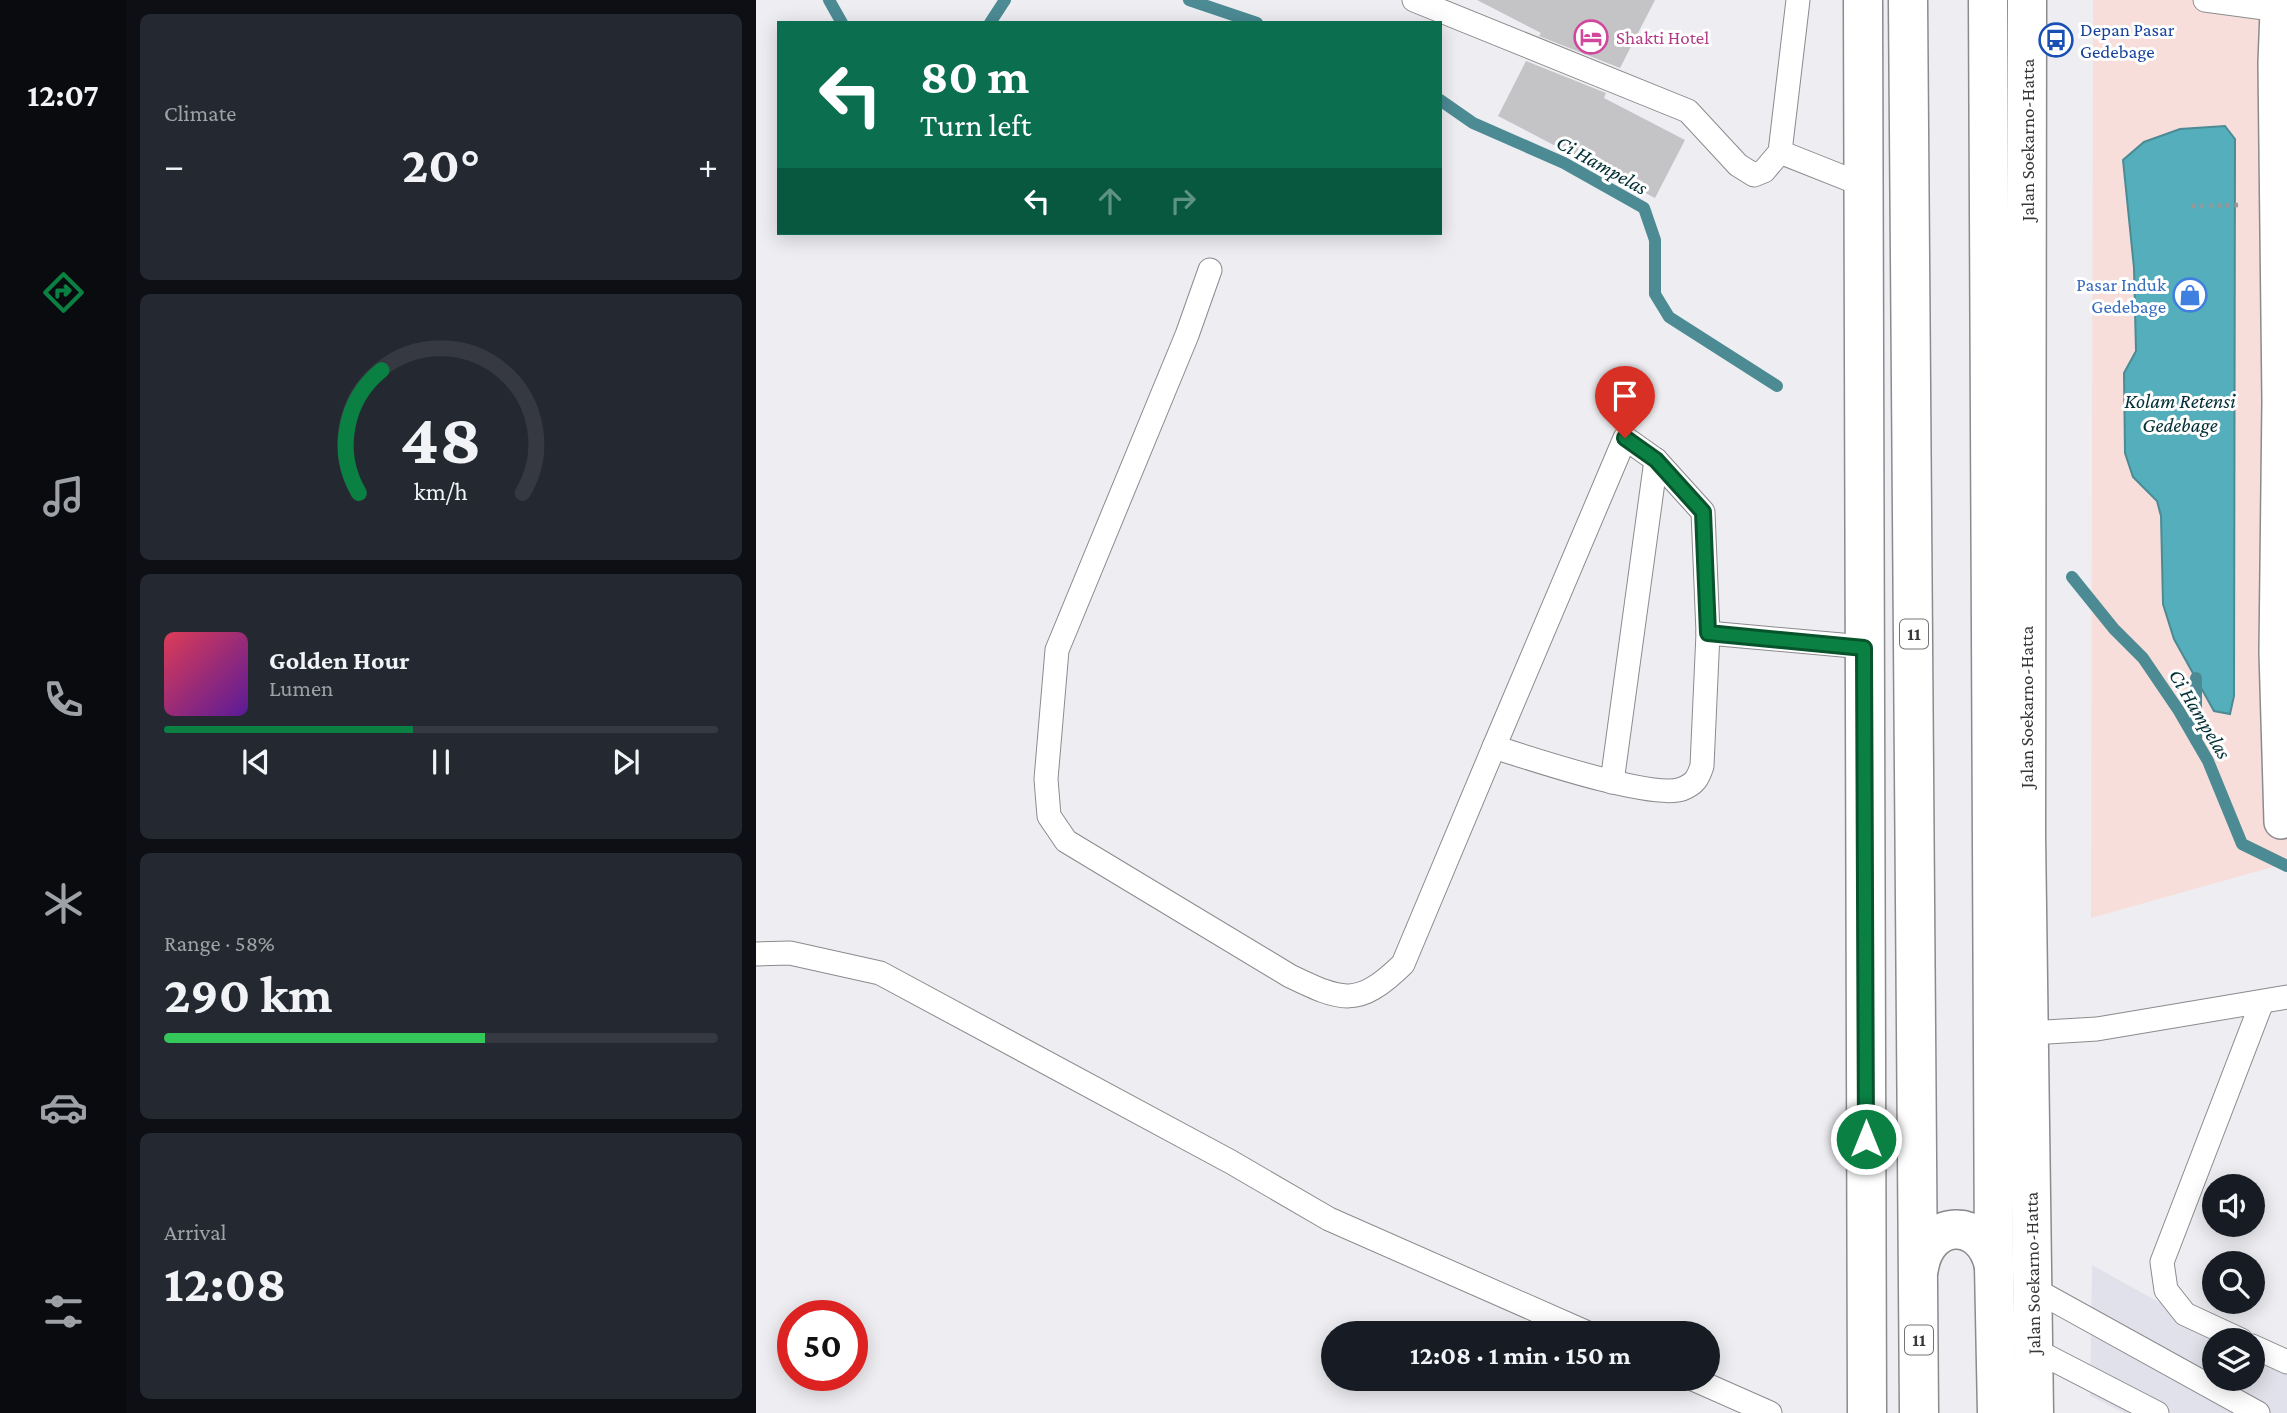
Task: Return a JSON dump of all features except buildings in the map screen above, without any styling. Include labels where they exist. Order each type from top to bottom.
[{"type":"main road","points":[[1863,0],[1867,1413]]},
{"type":"main road","name":"11","points":[[1908,0],[1919,1413]]},
{"type":"main road","name":"Jalan Soekarno-Hatta","points":[[1988,0],[1997,1413]]},
{"type":"main road","name":"Jalan Soekarno-Hatta","points":[[2027,0],[2026,835],[2034,1413]]},
{"type":"main road","points":[[1919,1268],[1921,1253],[1930,1241],[1941,1232],[1956,1229],[1970,1231],[1982,1240],[1991,1252],[1994,1266]]},
{"type":"street","points":[[2281,822],[2276,652],[2279,401],[2276,205],[2282,11]]},
{"type":"lane","points":[[1414,0],[1688,111],[1738,165],[1754,175],[1764,171],[1780,152],[1798,0]]},
{"type":"lane","points":[[2205,0],[2282,11]]},
{"type":"lane","points":[[1780,152],[1863,185]]},
{"type":"lane","points":[[1210,270],[1187,335],[1057,650],[1046,779],[1049,816],[1066,841],[1290,976],[1323,992],[1342,997],[1369,991],[1382,984],[1402,964],[1625,438],[1656,460],[1703,512],[1708,633],[1702,766],[1696,781],[1681,790],[1661,790],[1612,782],[1494,747]]},
{"type":"lane","points":[[1612,782],[1656,460]]},
{"type":"lane","points":[[1708,633],[1864,648]]},
{"type":"lane","points":[[756,954],[790,953],[880,973],[1219,1155],[1329,1219],[1560,1321]]},
{"type":"lane","points":[[2030,1033],[2098,1029],[2287,997]]},
{"type":"lane","points":[[2215,1328],[2185,1314],[2166,1290],[2162,1262],[2262,1002]]},
{"type":"lane","points":[[2032,1288],[2258,1413]]},
{"type":"lane","points":[[2033,1349],[2157,1413]]},
{"type":"lane","points":[[2265,1352],[2287,1362]]},
{"type":"lane","points":[[1720,1391],[1770,1413]]},
{"type":"path","points":[[2192,206],[2276,205]]},
{"type":"shaded area","name":"Pasar Induk Gedebage","points":[[2093,0],[2287,0],[2287,863],[2091,918]]},
{"type":"shaded area","points":[[2092,1265],[2205,1328],[2202,1328],[2202,1391],[2265,1391],[2265,1362],[2287,1375],[2287,1413],[2124,1413],[2090,1396]]},
{"type":"water","name":"Kolam Retensi Gedebage","points":[[2225,126],[2235,139],[2234,696],[2230,714],[2214,711],[2174,639],[2163,604],[2161,516],[2157,501],[2133,477],[2125,453],[2124,373],[2136,351],[2134,268],[2123,160],[2144,142],[2180,129]]},
{"type":"waterway","name":"Ci Hampelas","points":[[829,0],[841,21]]},
{"type":"waterway","name":"Ci Hampelas","points":[[991,21],[1005,0]]},
{"type":"waterway","name":"Ci Hampelas","points":[[1189,0],[1251,21]]},
{"type":"waterway","name":"Ci Hampelas","points":[[1442,101],[1473,123],[1564,163],[1644,208],[1655,240],[1655,294],[1669,317],[1777,386]]},
{"type":"waterway","name":"Ci Hampelas","points":[[2072,577],[2114,629],[2143,658],[2179,711],[2208,761],[2242,844],[2287,866]]},
{"type":"waterway","points":[[2196,678],[2196,740]]},
{"type":"place","name":"Shakti Hotel","points":[[1591,37]]},
{"type":"place","name":"Depan Pasar Gedebage","points":[[2056,40]]},
{"type":"place","name":"Pasar Induk Gedebage","points":[[2190,295]]},
{"type":"route","points":[[1625,438],[1656,460],[1703,512],[1708,633],[1864,648],[1866,1139]]}]
